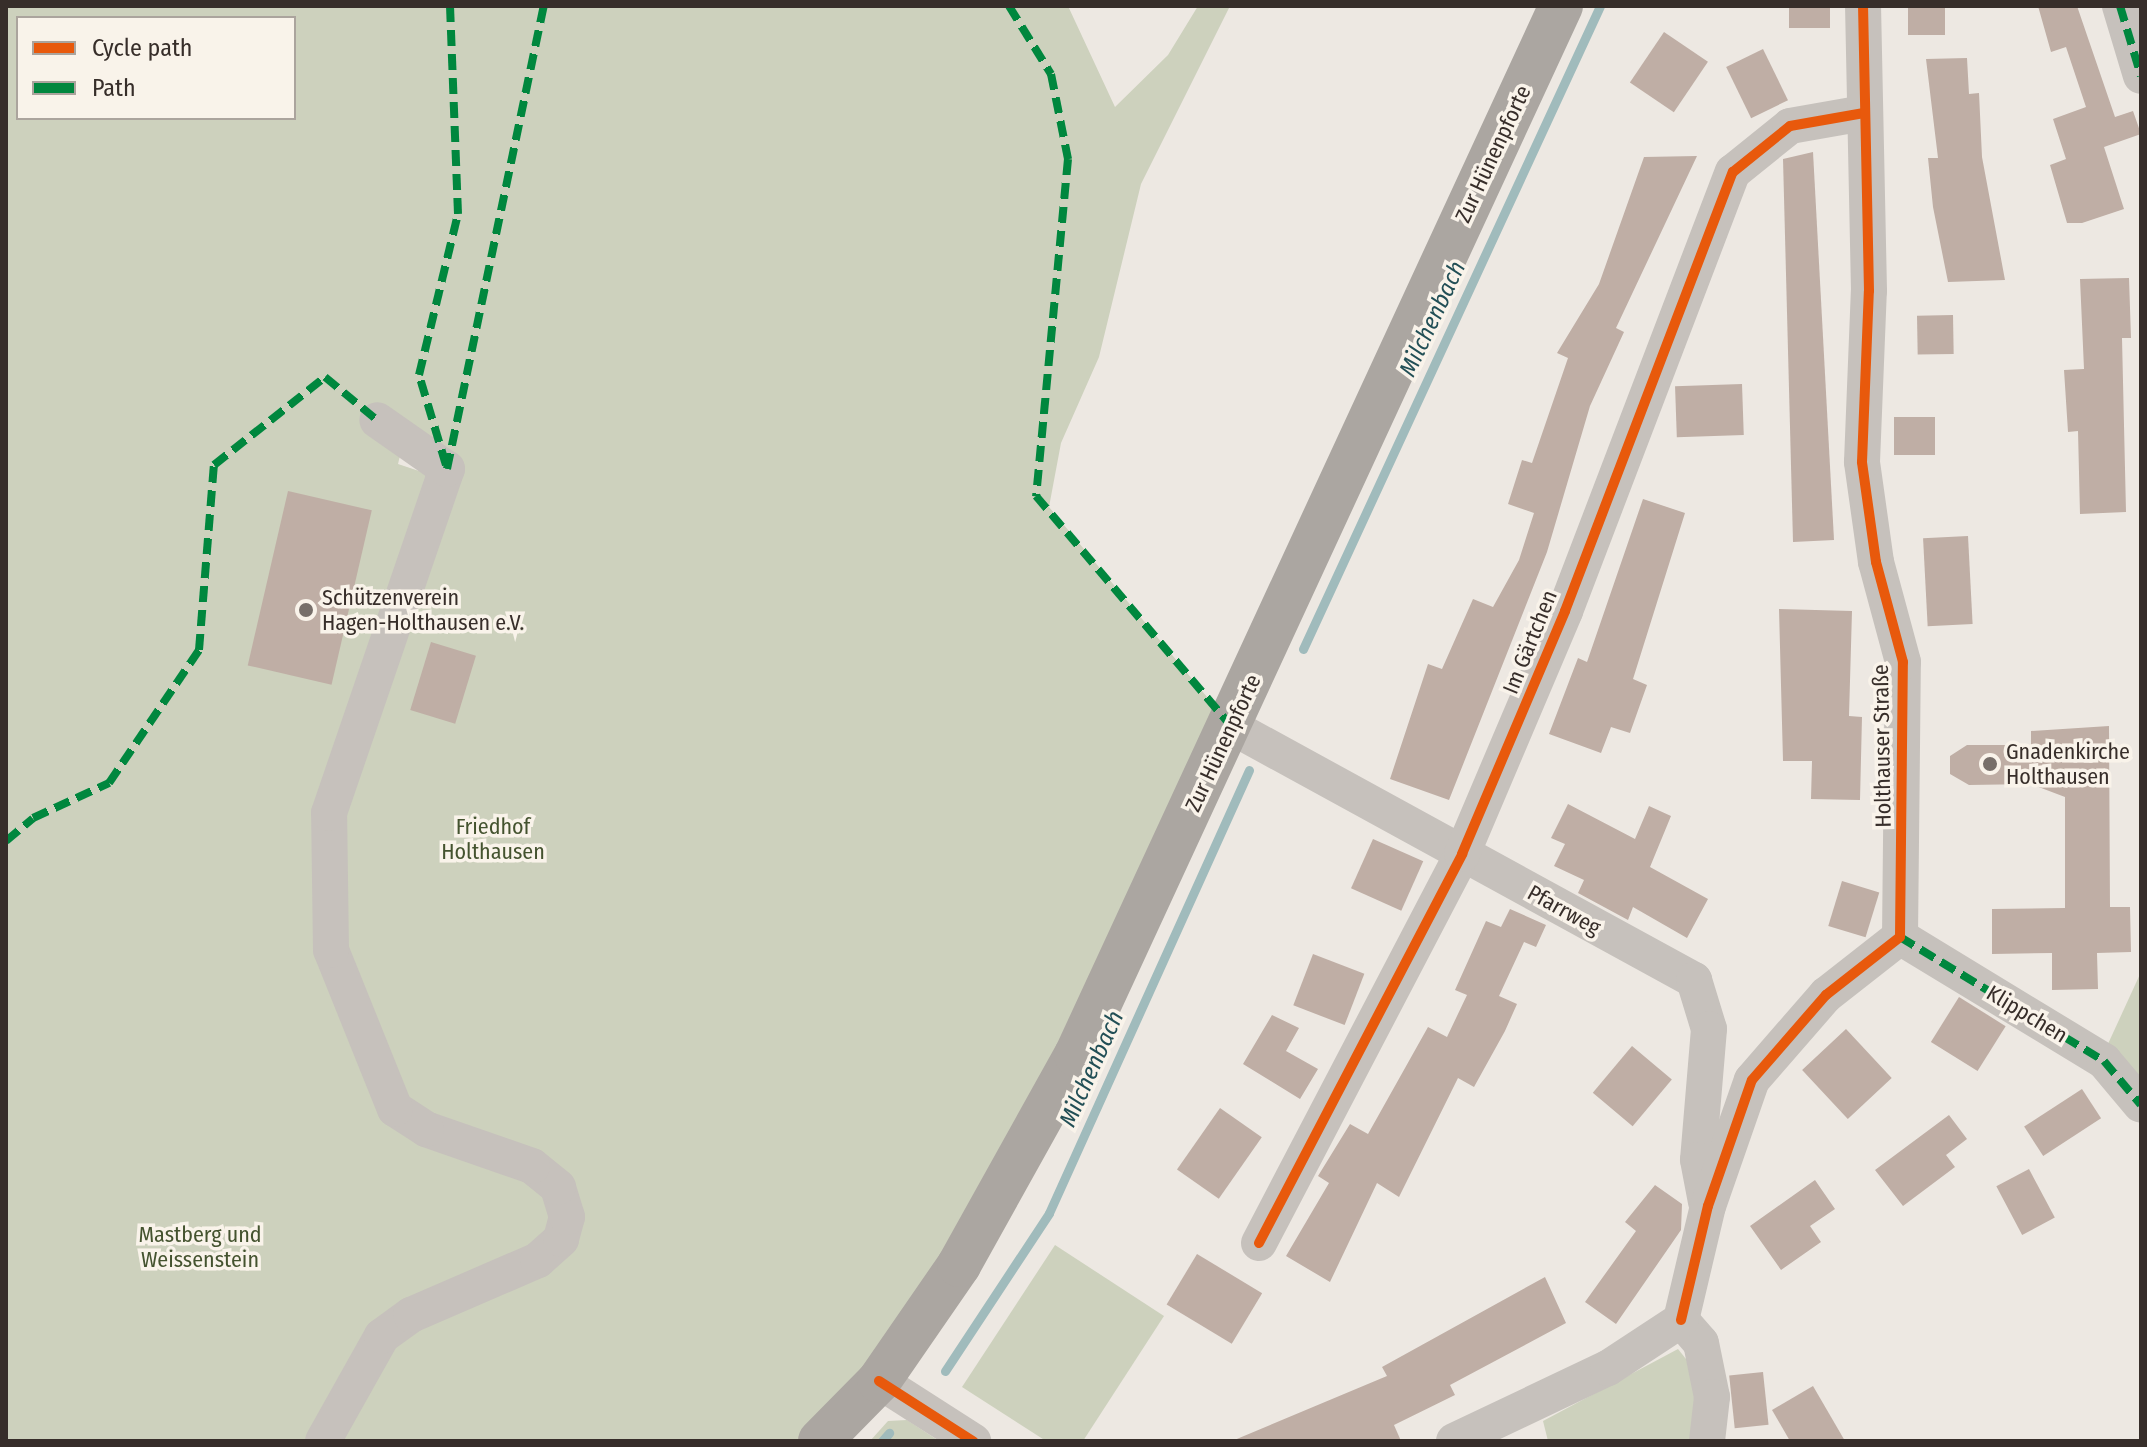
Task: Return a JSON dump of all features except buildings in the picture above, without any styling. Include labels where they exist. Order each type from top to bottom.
[{"type":"main road","name":"Zur Hünenpforte","points":[[820,1441],[879,1381],[1014,1172],[1232,727],[1561,6]]},
{"type":"street","name":"Holthauser Straße","points":[[1863,6],[1869,291],[1862,462],[1876,562],[1903,662],[1900,937]]},
{"type":"street","points":[[2120,6],[2141,76]]},
{"type":"street","name":"Im Gärtchen","points":[[1259,1243],[1462,854],[1565,611],[1733,172],[1790,126],[1864,113]]},
{"type":"street","points":[[323,1441],[382,1336],[411,1315],[538,1260],[561,1239],[567,1217],[558,1187],[532,1166],[426,1129],[395,1109],[331,950],[329,813],[447,469],[377,420]]},
{"type":"street","name":"Pfarrweg","points":[[1232,727],[1694,980],[1709,1029],[1698,1187],[1708,1206]]},
{"type":"street","points":[[1454,1441],[1608,1368],[1681,1320],[1708,1206],[1752,1080],[1826,995],[1900,937]]},
{"type":"street","name":"Klippchen","points":[[1900,937],[2104,1061],[2141,1105]]},
{"type":"street","points":[[1681,1320],[1701,1343],[1712,1397],[1707,1441]]},
{"type":"street","points":[[879,1381],[973,1441]]},
{"type":"green space","points":[[6,6],[1068,6],[1115,107],[1168,55],[1198,6],[1230,6],[1141,184],[1099,357],[1061,443],[1049,507],[1232,727],[1076,1055],[822,1441],[6,1441]],"holes":[[[406,431],[452,463],[333,814],[335,949],[412,1111],[328,951],[321,813],[437,477],[398,464]]]},
{"type":"green space","points":[[2141,972],[2141,1093],[2102,1057]]},
{"type":"green space","points":[[1055,1245],[1164,1316],[1083,1441],[1046,1441],[962,1387]]},
{"type":"green space","points":[[1678,1349],[1698,1374],[1699,1441],[1548,1441],[1543,1421]]},
{"type":"green space","points":[[907,1420],[939,1441],[870,1441],[888,1421]]},
{"type":"waterway","name":"Milchenbach","points":[[1303,649],[1600,6]]},
{"type":"waterway","name":"Milchenbach","points":[[945,1371],[1049,1213],[1249,770]]},
{"type":"waterway","name":"Milchenbach","points":[[882,1441],[889,1433]]},
{"type":"marked path","points":[[446,465],[419,375],[458,214],[450,6]]},
{"type":"marked path","points":[[447,469],[544,6]]},
{"type":"marked path","points":[[1009,6],[1051,74],[1068,159],[1036,496],[1232,727]]},
{"type":"marked path","points":[[2120,6],[2141,76]]},
{"type":"marked path","points":[[6,841],[33,818],[109,783],[199,650],[214,465],[325,377],[377,420]]},
{"type":"marked path","points":[[1900,937],[2104,1061],[2141,1105]]},
{"type":"cycle path","points":[[1681,1320],[1708,1206],[1752,1080],[1826,995],[1900,937],[1903,662],[1876,562],[1862,462],[1869,291],[1863,6]]},
{"type":"cycle path","points":[[1259,1243],[1462,854],[1565,611],[1733,172],[1790,126],[1864,113]]},
{"type":"cycle path","points":[[879,1381],[973,1441]]},
{"type":"place","name":"Schützenverein Hagen-Holthausen e.V.","points":[[306,610]]},
{"type":"place","name":"Gnadenkirche Holthausen","points":[[1990,764]]},
{"type":"park label","name":"Friedhof Holthausen","points":[[493,838]]},
{"type":"park label","name":"Mastberg und Weissenstein","points":[[200,1246]]}]
